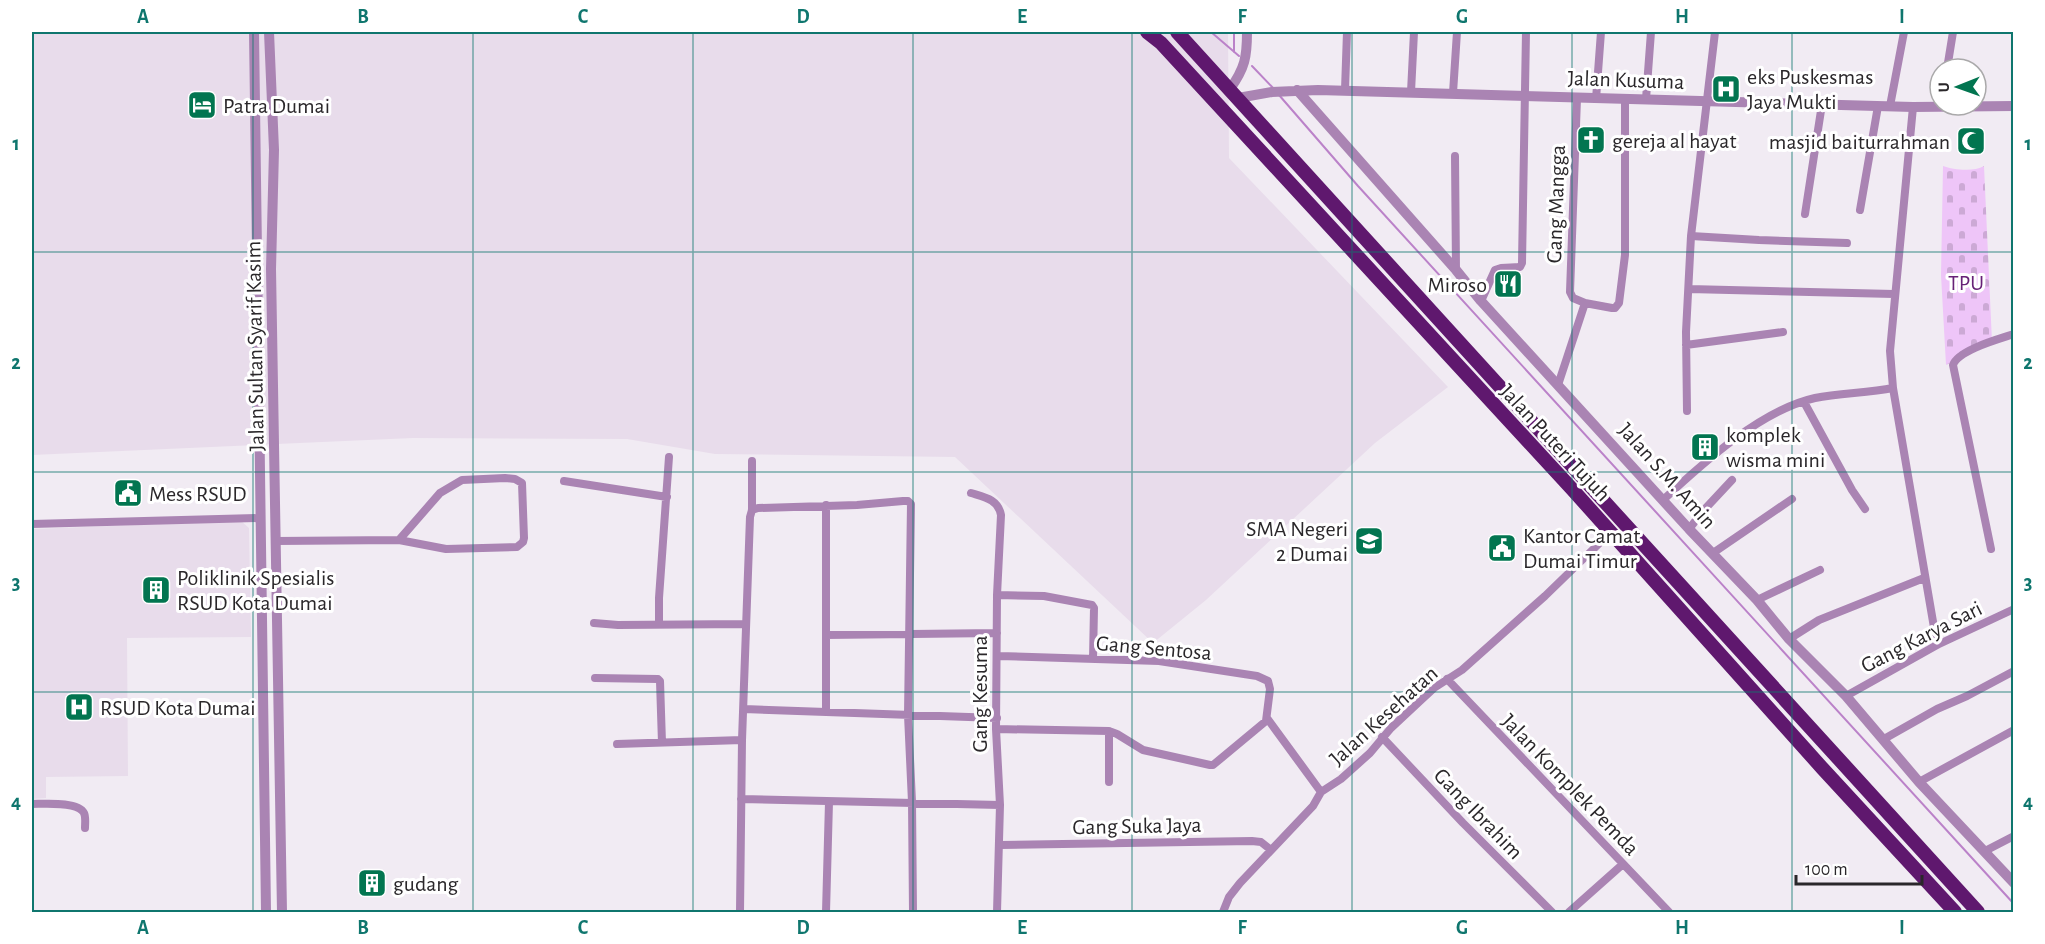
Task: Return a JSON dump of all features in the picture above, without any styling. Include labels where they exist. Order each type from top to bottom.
[{"type":"highway","name":"Jalan Puteri Tujuh","points":[[1147,32],[1169,52],[1611,532],[1955,912]]},
{"type":"highway","name":"Jalan Puteri Tujuh","points":[[1177,32],[1978,912]]},
{"type":"highway","points":[[1852,800],[1865,788]]},
{"type":"street","name":"Jalan Sultan Syarif Kasim","points":[[254,32],[266,912]]},
{"type":"street","name":"Jalan Sultan Syarif Kasim","points":[[269,32],[274,148],[271,269],[282,912]]},
{"type":"street","points":[[1234,93],[1245,62],[1247,32]]},
{"type":"street","points":[[1345,90],[1347,32]]},
{"type":"street","points":[[1411,92],[1413,32]]},
{"type":"street","points":[[1453,93],[1457,32]]},
{"type":"street","points":[[1481,302],[1496,270],[1518,268],[1521,265],[1526,32]]},
{"type":"street","points":[[1596,99],[1601,32]]},
{"type":"street","points":[[1646,99],[1652,32]]},
{"type":"street","points":[[1688,411],[1686,345],[1691,236],[1715,32]]},
{"type":"street","points":[[1890,106],[1904,32]]},
{"type":"street","points":[[1949,57],[1953,32]]},
{"type":"street","name":"Jalan S.M. Amin","points":[[1297,90],[1456,270],[1481,302],[1689,530],[1757,600],[1789,639],[1846,696],[1919,782],[2013,883]]},
{"type":"street","name":"Jalan Kusuma","points":[[1234,93],[1345,90],[1625,100],[1928,106]]},
{"type":"street","points":[[1249,111],[1270,93]]},
{"type":"street","name":"Gang Mangga","points":[[1577,98],[1570,292],[1573,298],[1585,303]]},
{"type":"street","points":[[1558,385],[1585,303],[1615,308],[1619,303],[1625,255],[1625,100]]},
{"type":"street","points":[[1805,214],[1822,104]]},
{"type":"street","points":[[1860,210],[1878,106]]},
{"type":"street","name":"Jalan Kusuma","points":[[1988,106],[2013,106]]},
{"type":"street","points":[[1913,107],[1890,351],[1893,388],[1937,645]]},
{"type":"street","points":[[1455,156],[1456,270]]},
{"type":"street","points":[[1691,236],[1847,243]]},
{"type":"street","points":[[256,268],[271,269]]},
{"type":"street","points":[[1689,289],[1894,294]]},
{"type":"street","points":[[1686,345],[1783,332]]},
{"type":"street","points":[[1991,549],[1953,365],[1956,359],[1964,354],[2013,334]]},
{"type":"street","points":[[1663,500],[1709,460],[1759,422],[1790,406],[1814,399],[1893,388]]},
{"type":"street","points":[[1804,402],[1852,490],[1865,509]]},
{"type":"street","points":[[659,624],[669,457]]},
{"type":"street","points":[[740,912],[742,740],[752,461]]},
{"type":"street","points":[[276,541],[399,540],[446,549],[520,545],[524,538],[522,483],[515,479],[462,480],[440,493],[399,540]]},
{"type":"street","points":[[1689,530],[1732,480]]},
{"type":"street","points":[[564,481],[667,497]]},
{"type":"street","name":"Gang Kesuma","points":[[971,493],[989,499],[1000,510],[996,729],[1000,845],[997,912]]},
{"type":"street","points":[[1713,553],[1792,499]]},
{"type":"street","points":[[752,510],[910,502],[908,715],[913,912]]},
{"type":"street","points":[[826,506],[826,712]]},
{"type":"street","points":[[32,524],[260,518]]},
{"type":"street","name":"Jalan Kesehatan","points":[[1223,912],[1234,890],[1313,806],[1321,792],[1341,779],[1370,753],[1382,737],[1434,688],[1462,670],[1538,603],[1611,532]]},
{"type":"street","points":[[1757,600],[1820,570]]},
{"type":"street","points":[[1789,639],[1820,620],[1924,578]]},
{"type":"street","points":[[997,596],[1044,596],[1092,605],[1094,608],[1092,659]]},
{"type":"street","name":"Gang Karya Sari","points":[[1846,696],[1937,645],[2013,609]]},
{"type":"street","points":[[594,623],[746,624]]},
{"type":"street","points":[[826,635],[997,633]]},
{"type":"street","name":"Gang Sentosa","points":[[998,656],[1159,662],[1257,676],[1270,684],[1267,718]]},
{"type":"street","points":[[1884,739],[1937,709],[2013,671]]},
{"type":"street","points":[[595,678],[658,679],[660,681],[662,743]]},
{"type":"street","name":"Jalan Komplek Pemda","points":[[1447,679],[1669,912]]},
{"type":"street","points":[[744,709],[997,718]]},
{"type":"street","points":[[996,729],[1109,731],[1143,750],[1213,765],[1240,744],[1267,718],[1321,792]]},
{"type":"street","points":[[1919,782],[2013,730]]},
{"type":"street","points":[[1108,782],[1109,731]]},
{"type":"street","name":"Gang Ibrahim","points":[[1382,737],[1463,824],[1552,912]]},
{"type":"street","points":[[616,744],[742,740]]},
{"type":"street","points":[[741,799],[1000,804]]},
{"type":"street","points":[[826,912],[829,802]]},
{"type":"street","points":[[32,804],[74,805],[82,809],[85,814],[85,828]]},
{"type":"street","points":[[265,836],[280,835]]},
{"type":"street","points":[[1985,851],[2013,836]]},
{"type":"street","name":"Gang Suka Jaya","points":[[1000,845],[1252,841],[1261,842],[1271,850]]},
{"type":"street","points":[[1569,912],[1623,864]]},
{"type":"shaded area","points":[[32,32],[1228,32],[1229,158],[1448,387],[1375,443],[1206,600],[1153,643],[955,457],[715,454],[627,439],[413,438],[32,455]]},
{"type":"shaded area","name":"RSUD Kota Dumai","points":[[241,521],[249,528],[251,637],[127,638],[128,776],[46,777],[46,798],[32,799],[32,529]]},
{"type":"green space","name":"TPU","points":[[1943,166],[1964,170],[1984,166],[1992,342],[1946,365],[1941,275]]},
{"type":"waterway","points":[[1211,32],[1239,56]]},
{"type":"waterway","points":[[1234,32],[1234,52]]},
{"type":"waterway","points":[[1252,66],[1274,89]]},
{"type":"waterway","points":[[1279,95],[1358,186],[2014,904]]},
{"type":"place","name":"eks Puskesmas Jaya Mukti","points":[[1726,89]]},
{"type":"place","name":"Patra Dumai","points":[[202,105]]},
{"type":"place","name":"gereja al hayat","points":[[1591,140]]},
{"type":"place","name":"masjid baiturrahman","points":[[1971,141]]},
{"type":"place","name":"Miroso","points":[[1508,284]]},
{"type":"place","name":"komplek wisma mini","points":[[1705,447]]},
{"type":"place","name":"Mess RSUD","points":[[128,493]]},
{"type":"place","name":"SMA Negeri 2 Dumai","points":[[1369,541]]},
{"type":"place","name":"Kantor Camat Dumai Timur","points":[[1502,548]]},
{"type":"place","name":"Poliklinik Spesialis RSUD Kota Dumai","points":[[156,590]]},
{"type":"place","name":"RSUD Kota Dumai","points":[[79,707]]},
{"type":"place","name":"gudang","points":[[372,883]]}]
